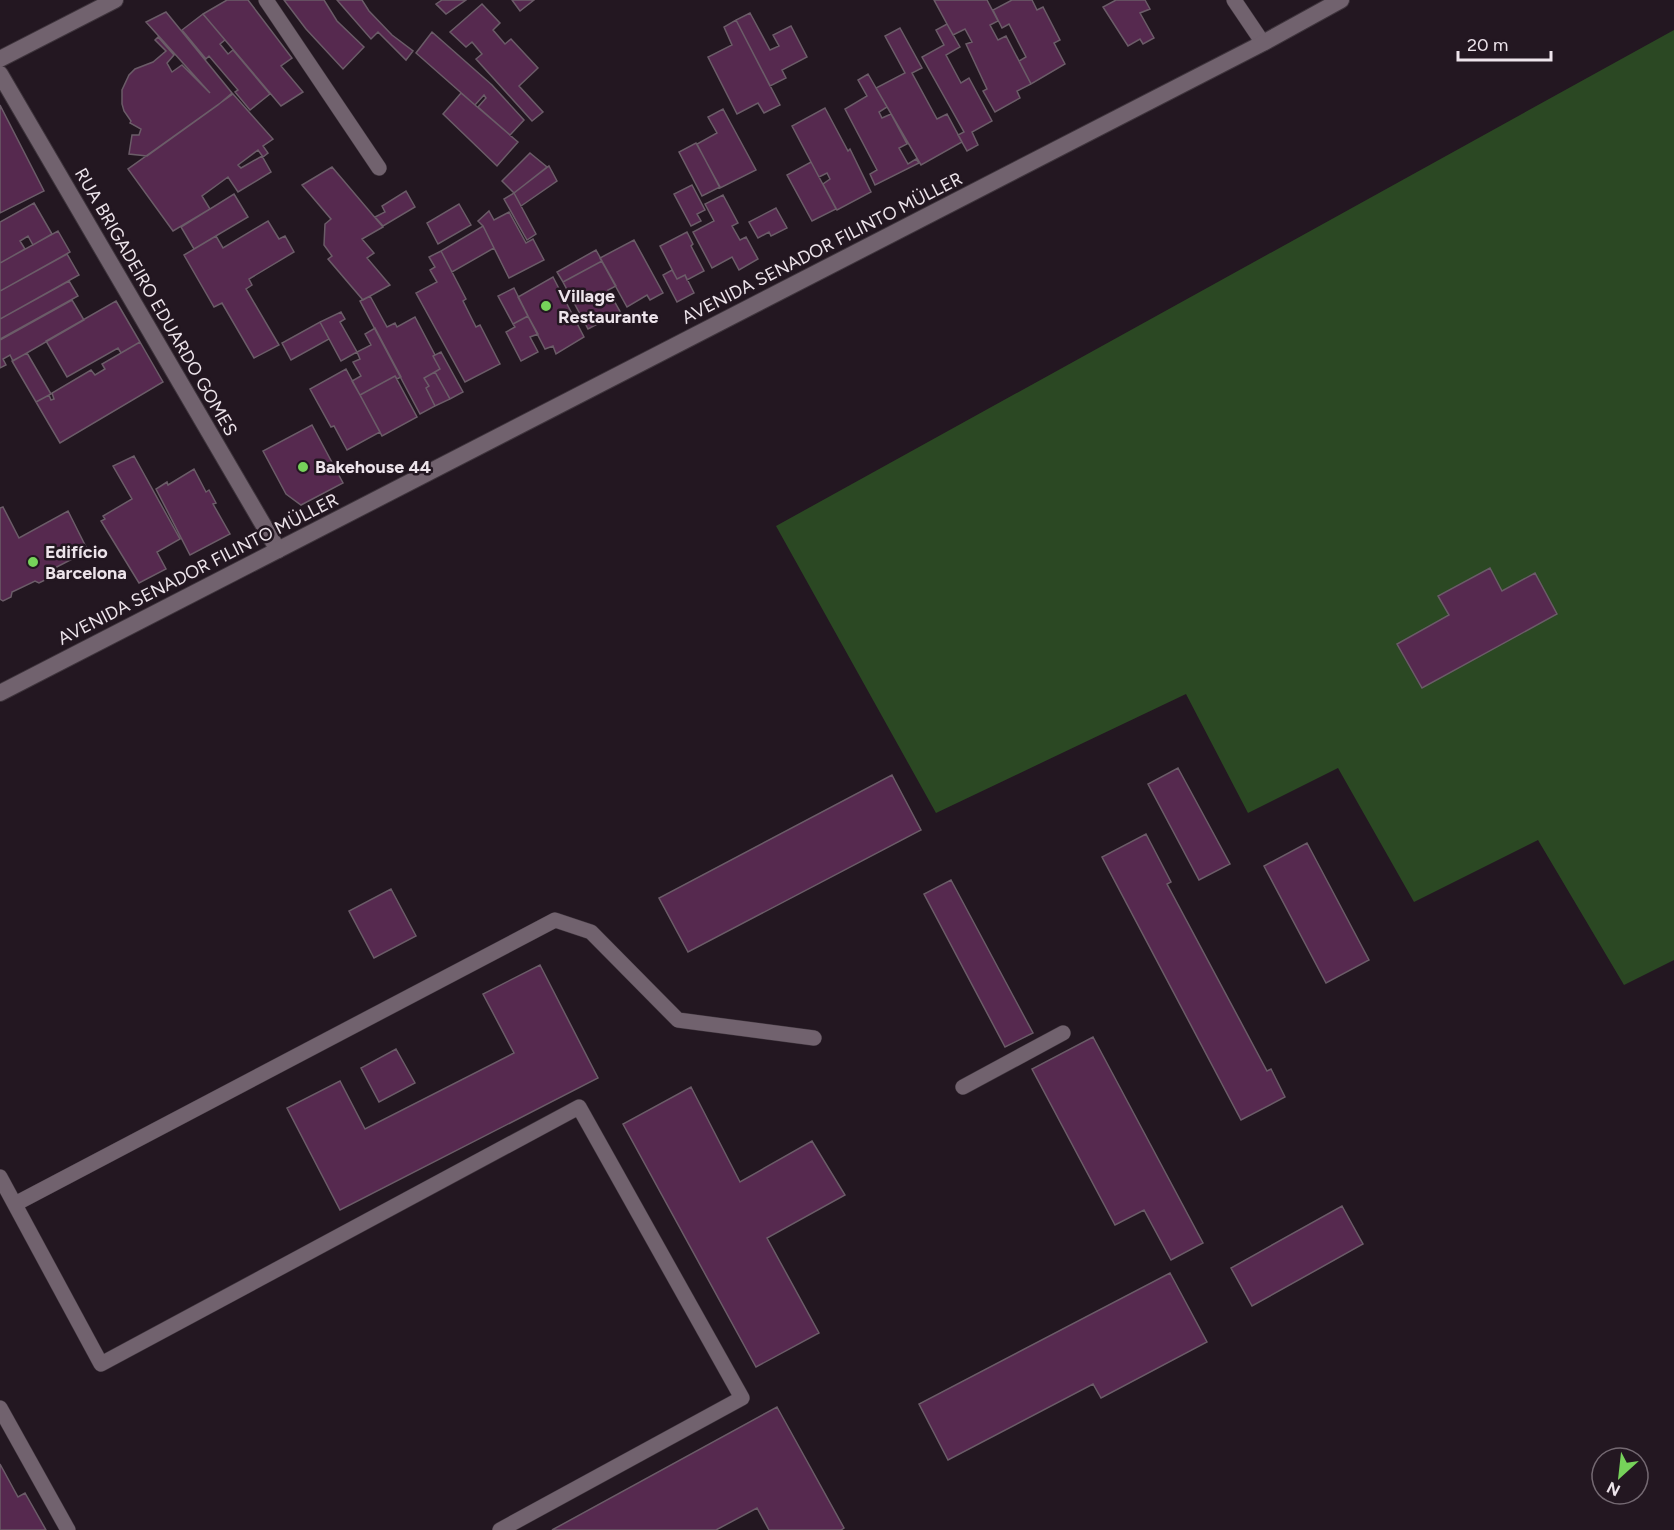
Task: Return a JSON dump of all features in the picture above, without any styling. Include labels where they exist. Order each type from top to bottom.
[{"type":"street","points":[[0,59],[115,0]]},
{"type":"street","name":"AVENIDA SENADOR FILINTO MÜLLER","points":[[0,693],[1341,0]]},
{"type":"street","name":"RUA BRIGADEIRO EDUARDO GOMES","points":[[0,74],[278,550]]},
{"type":"lane","points":[[267,0],[379,168]]},
{"type":"lane","points":[[1234,0],[1263,42]]},
{"type":"lane","points":[[15,1204],[555,920],[591,932],[678,1020],[814,1038]]},
{"type":"lane","points":[[963,1087],[1063,1033]]},
{"type":"lane","points":[[0,1177],[101,1364],[579,1107],[742,1398],[500,1530]]},
{"type":"lane","points":[[0,1408],[68,1530]]},
{"type":"green space","points":[[1674,30],[1674,960],[1624,985],[1538,840],[1414,902],[1338,768],[1248,813],[1186,694],[936,813],[776,526]]},
{"type":"building","points":[[227,0],[248,0],[292,58],[281,66],[303,92],[281,106],[203,14]]},
{"type":"building","points":[[284,0],[324,0],[337,21],[364,47],[343,69],[306,29]]},
{"type":"building","points":[[337,0],[362,0],[369,11],[392,35],[413,51],[406,60],[378,32],[371,39]]},
{"type":"building","points":[[442,0],[466,0],[446,14],[436,4]]},
{"type":"building","points":[[512,0],[534,0],[520,11]]},
{"type":"building","points":[[934,0],[987,0],[998,21],[990,25],[998,40],[1006,36],[1031,84],[1017,91],[1020,98],[995,112],[983,91],[987,89],[966,44],[972,42],[965,29],[953,35]]},
{"type":"building","points":[[1012,0],[1032,0],[1037,10],[1043,7],[1060,40],[1054,43],[1065,64],[1031,84],[1019,61],[1026,57],[1009,24],[1002,28],[993,10]]},
{"type":"building","points":[[1116,0],[1145,0],[1150,9],[1140,13],[1154,38],[1143,44],[1140,39],[1128,46],[1103,7]]},
{"type":"building","points":[[482,4],[500,23],[493,30],[505,44],[511,39],[538,68],[519,86],[543,112],[532,121],[476,59],[482,54],[472,42],[466,47],[450,32]]},
{"type":"building","points":[[166,12],[232,93],[147,156],[129,154],[132,135],[139,135],[141,129],[130,123],[124,111],[122,90],[129,75],[135,69],[153,62],[166,51],[155,40],[158,37],[174,55],[167,63],[172,72],[182,65],[210,93],[146,22]]},
{"type":"building","points":[[750,13],[770,50],[779,46],[773,35],[791,26],[807,57],[782,70],[786,78],[770,86],[736,20]]},
{"type":"building","points":[[203,14],[225,40],[220,44],[228,54],[233,50],[270,94],[250,110],[235,92],[238,90],[209,56],[206,59],[182,30]]},
{"type":"building","points":[[736,20],[780,105],[764,113],[758,103],[737,114],[708,57],[732,45],[724,27]]},
{"type":"building","points":[[947,24],[960,47],[946,55],[961,83],[969,78],[992,121],[972,132],[978,145],[967,151],[958,135],[964,132],[922,57],[944,45],[936,30]]},
{"type":"building","points":[[900,28],[922,68],[912,73],[937,119],[947,114],[962,142],[921,165],[876,88],[905,73],[885,36]]},
{"type":"building","points":[[432,32],[492,85],[524,120],[510,135],[478,107],[486,98],[484,95],[475,105],[416,53]]},
{"type":"building","points":[[868,74],[887,107],[879,112],[882,118],[891,114],[907,144],[899,148],[908,164],[916,159],[919,163],[875,185],[870,174],[877,170],[845,109],[867,96],[858,80]]},
{"type":"building","points":[[461,93],[518,142],[497,166],[443,114]]},
{"type":"building","points":[[233,94],[273,139],[263,146],[268,153],[263,157],[258,150],[238,165],[241,168],[262,156],[271,172],[238,192],[228,177],[202,196],[210,209],[173,231],[128,169]]},
{"type":"building","points":[[0,105],[44,191],[0,213]]},
{"type":"building","points":[[825,108],[848,151],[850,149],[871,192],[837,210],[823,184],[830,179],[827,173],[819,177],[792,126]]},
{"type":"building","points":[[723,109],[756,170],[720,188],[697,144],[717,133],[708,117]]},
{"type":"building","points":[[696,143],[720,187],[702,196],[679,152]]},
{"type":"building","points":[[530,153],[547,167],[514,193],[502,181]]},
{"type":"building","points":[[811,162],[836,209],[812,221],[787,175]]},
{"type":"building","points":[[549,166],[557,181],[521,206],[514,193]]},
{"type":"building","points":[[332,167],[383,227],[362,239],[374,253],[367,258],[390,285],[363,300],[328,259],[332,256],[324,245],[325,224],[331,219],[302,185]]},
{"type":"building","points":[[692,185],[705,210],[697,214],[701,221],[691,226],[674,194]]},
{"type":"building","points":[[406,191],[415,207],[383,226],[375,217],[385,212],[382,206]]},
{"type":"building","points":[[514,193],[536,234],[527,240],[504,199]]},
{"type":"building","points":[[234,194],[248,217],[194,249],[181,227]]},
{"type":"building","points":[[723,195],[738,223],[732,226],[740,240],[746,237],[758,259],[739,270],[732,257],[712,268],[693,232],[714,221],[705,204]]},
{"type":"building","points":[[34,203],[52,234],[33,245],[28,236],[20,241],[25,249],[0,263],[0,222]]},
{"type":"building","points":[[459,204],[471,225],[438,244],[427,223]]},
{"type":"building","points":[[776,208],[787,228],[771,236],[769,232],[758,238],[749,222]]},
{"type":"building","points":[[489,211],[494,220],[509,212],[526,243],[533,239],[544,260],[509,278],[483,226],[478,221]]},
{"type":"building","points":[[268,221],[279,239],[285,236],[294,252],[249,279],[252,285],[246,289],[279,345],[254,358],[222,303],[214,307],[184,255],[216,236],[223,248]]},
{"type":"building","points":[[483,226],[494,248],[452,272],[441,251]]},
{"type":"building","points":[[58,231],[70,252],[0,291],[0,263]]},
{"type":"building","points":[[687,232],[693,244],[691,246],[704,271],[687,280],[685,275],[677,279],[660,246]]},
{"type":"building","points":[[634,240],[663,293],[650,300],[647,295],[627,307],[600,258]]},
{"type":"building","points":[[596,250],[602,261],[563,282],[557,272]]},
{"type":"building","points":[[441,251],[466,299],[463,301],[476,327],[480,325],[500,364],[465,382],[416,293],[437,282],[430,270],[435,267],[429,257]]},
{"type":"building","points":[[67,254],[79,275],[0,319],[0,291]]},
{"type":"building","points":[[602,261],[616,286],[608,290],[622,315],[607,323],[605,320],[588,329],[563,282]]},
{"type":"building","points":[[672,270],[677,279],[685,275],[694,293],[677,302],[663,275]]},
{"type":"building","name":"Village Restaurante","points":[[553,277],[584,337],[556,354],[553,346],[545,349],[518,297]]},
{"type":"building","points":[[69,281],[78,296],[0,339],[0,319]]},
{"type":"building","points":[[514,288],[528,316],[513,324],[498,296]]},
{"type":"building","points":[[370,296],[387,327],[395,323],[397,327],[415,317],[435,355],[433,356],[440,369],[424,378],[435,406],[420,414],[360,301]]},
{"type":"building","points":[[72,300],[84,320],[13,361],[10,355],[3,359],[6,365],[0,368],[0,340]]},
{"type":"building","points":[[116,301],[140,342],[121,353],[118,348],[67,377],[46,341]]},
{"type":"building","points":[[341,312],[345,319],[340,322],[357,352],[341,361],[320,322]]},
{"type":"building","points":[[528,316],[538,334],[530,337],[538,352],[521,361],[506,332],[515,327],[513,324]]},
{"type":"building","points":[[320,322],[329,339],[291,360],[282,343]]},
{"type":"building","points":[[375,328],[401,377],[397,379],[395,376],[360,395],[352,381],[361,376],[353,362],[360,359],[357,352],[371,345],[365,334]]},
{"type":"building","points":[[140,342],[163,382],[60,443],[36,402],[49,395],[51,400],[54,399],[52,393],[91,370],[95,375],[105,369],[102,364]]},
{"type":"building","points":[[441,352],[463,392],[450,399],[435,372],[440,369],[433,356]]},
{"type":"building","points":[[27,353],[51,394],[36,402],[12,361]]},
{"type":"building","points":[[346,369],[380,432],[347,450],[310,389]]},
{"type":"building","points":[[435,372],[450,399],[435,406],[424,378]]},
{"type":"building","points":[[395,376],[417,417],[382,436],[360,395]]},
{"type":"building","name":"Bakehouse 44","points":[[312,425],[343,483],[301,505],[286,494],[263,451]]},
{"type":"building","points":[[134,456],[180,539],[157,552],[166,569],[139,583],[101,521],[105,519],[103,516],[132,499],[113,466]]},
{"type":"building","points":[[194,469],[206,492],[209,490],[216,503],[213,504],[230,534],[190,555],[156,489],[167,482],[168,485]]},
{"type":"building","name":"Edifício Barcelona","points":[[3,507],[19,538],[68,511],[88,551],[45,573],[45,580],[39,583],[35,581],[12,592],[11,597],[3,601],[0,599],[0,508]]},
{"type":"building","points":[[1490,568],[1502,591],[1535,573],[1557,614],[1422,688],[1397,644],[1449,615],[1438,596]]},
{"type":"building","points":[[1178,768],[1230,864],[1199,880],[1148,784]]},
{"type":"building","points":[[892,775],[921,830],[688,952],[659,898]]},
{"type":"building","points":[[1146,834],[1171,882],[1167,884],[1267,1071],[1271,1069],[1285,1097],[1241,1120],[1102,857]]},
{"type":"building","points":[[1307,843],[1369,960],[1326,983],[1264,866]]},
{"type":"building","points":[[951,880],[1033,1033],[1005,1047],[924,894]]},
{"type":"building","points":[[391,889],[416,936],[374,958],[349,911]]},
{"type":"building","points":[[540,965],[598,1078],[340,1210],[287,1108],[340,1081],[365,1129],[514,1053],[483,994]]},
{"type":"building","points":[[1093,1037],[1203,1243],[1171,1260],[1144,1210],[1115,1225],[1032,1069]]},
{"type":"building","points":[[396,1049],[415,1083],[379,1102],[361,1068]]},
{"type":"building","points":[[691,1087],[740,1182],[812,1141],[845,1195],[767,1238],[819,1333],[756,1367],[623,1124]]},
{"type":"building","points":[[1342,1206],[1363,1244],[1252,1306],[1231,1268]]},
{"type":"building","points":[[1170,1273],[1207,1342],[1101,1398],[1093,1384],[948,1460],[919,1404]]},
{"type":"building","points":[[777,1407],[844,1528],[841,1530],[769,1530],[757,1508],[716,1530],[552,1530]]},
{"type":"building","points":[[0,1464],[18,1497],[25,1493],[46,1530],[0,1530]]},
{"type":"place","name":"Village Restaurante","points":[[546,306]]},
{"type":"place","name":"Bakehouse 44","points":[[303,467]]},
{"type":"place","name":"Edifício Barcelona","points":[[33,562]]}]
